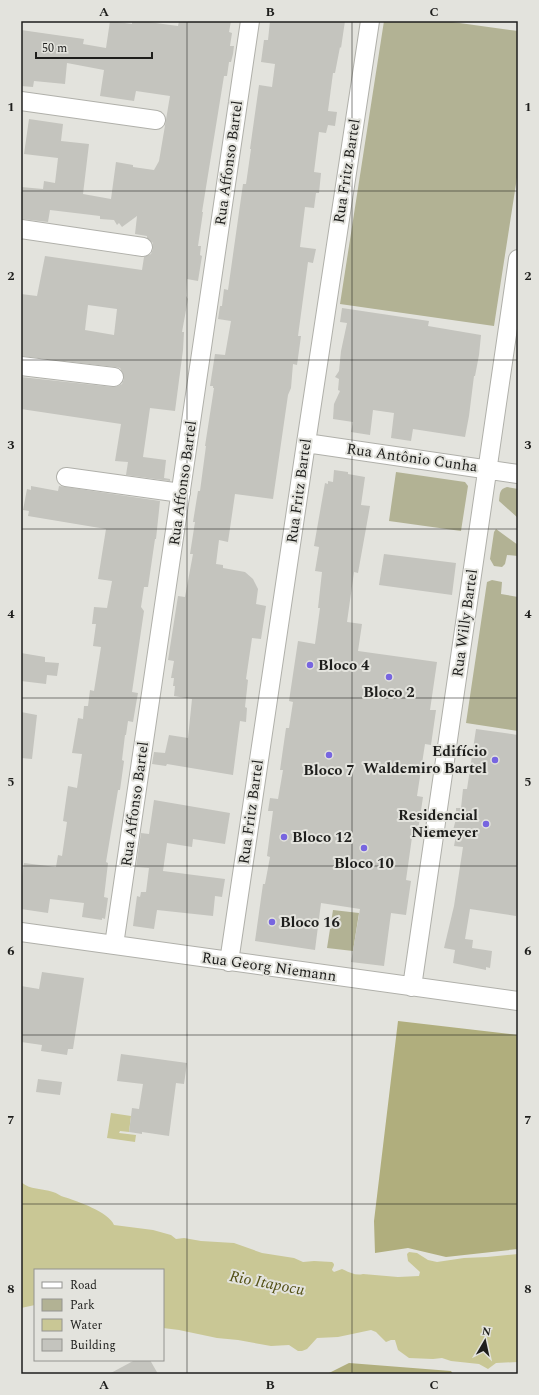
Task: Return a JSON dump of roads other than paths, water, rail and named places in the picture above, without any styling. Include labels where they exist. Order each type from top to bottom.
[{"type":"street","name":"Rua Affonso Bartel","points":[[114,945],[250,21]]},
{"type":"street","name":"Rua Fritz Bartel","points":[[229,962],[370,21]]},
{"type":"street","points":[[21,101],[156,120]]},
{"type":"street","points":[[21,229],[143,247]]},
{"type":"street","name":"Rua Willy Bartel","points":[[412,987],[518,259]]},
{"type":"street","points":[[21,366],[114,376]]},
{"type":"street","name":"Rua Antônio Cunha","points":[[306,443],[518,474]]},
{"type":"street","points":[[66,477],[181,493]]},
{"type":"street","name":"Rua Georg Niemann","points":[[21,932],[518,1001]]},
{"type":"water","points":[[111,1113],[131,1116],[129,1132],[120,1131],[119,1133],[136,1135],[135,1142],[107,1138]]},
{"type":"water","name":"Rio Itapocu","points":[[21,1182],[28,1186],[54,1192],[99,1211],[111,1220],[114,1225],[153,1230],[171,1235],[176,1239],[184,1238],[201,1241],[234,1243],[262,1253],[294,1258],[303,1262],[332,1262],[334,1265],[332,1270],[334,1272],[342,1269],[357,1274],[398,1277],[419,1276],[420,1272],[408,1261],[407,1254],[409,1252],[417,1253],[428,1260],[437,1262],[464,1258],[518,1254],[518,1362],[496,1363],[488,1369],[479,1364],[451,1361],[442,1358],[409,1358],[398,1350],[395,1340],[386,1342],[376,1332],[371,1330],[338,1337],[317,1338],[307,1349],[298,1351],[289,1345],[271,1346],[164,1328],[164,1269],[34,1269],[34,1305],[21,1308]]},
{"type":"place","name":"Bloco 4","points":[[310,665]]},
{"type":"place","name":"Bloco 2","points":[[389,677]]},
{"type":"place","name":"Bloco 7","points":[[329,755]]},
{"type":"place","name":"Edifício Waldemiro Bartel","points":[[495,760]]},
{"type":"place","name":"Residencial Niemeyer","points":[[486,824]]},
{"type":"place","name":"Bloco 12","points":[[284,837]]},
{"type":"place","name":"Bloco 10","points":[[364,848]]},
{"type":"place","name":"Bloco 16","points":[[272,922]]}]
